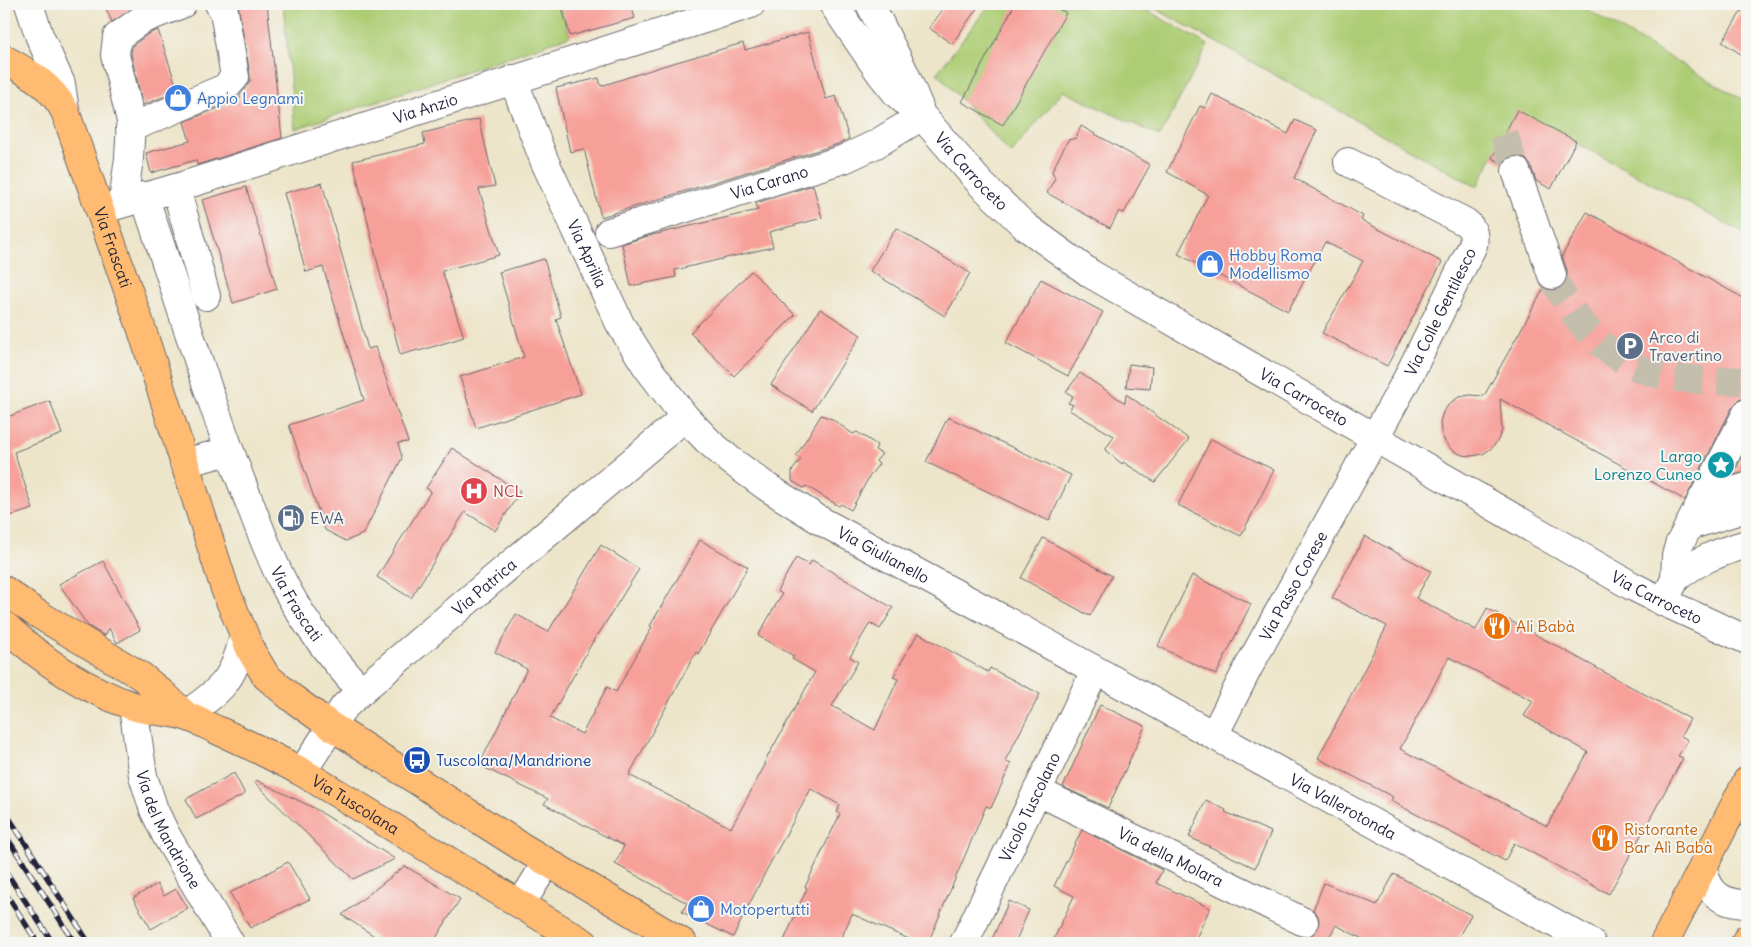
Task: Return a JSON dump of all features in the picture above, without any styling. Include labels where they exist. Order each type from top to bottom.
[{"type":"main road","name":"Via Frascati","points":[[4,59],[51,90],[122,203],[144,336],[225,590],[244,635]]},
{"type":"main road","name":"Via Tuscolana","points":[[4,590],[33,611],[141,676],[185,715]]},
{"type":"main road","name":"Via Tuscolana","points":[[4,625],[37,654],[66,674],[100,692],[133,706],[185,715],[261,750],[302,772],[584,943]]},
{"type":"main road","points":[[244,635],[254,657],[266,676],[292,698],[331,726],[547,862],[683,943]]},
{"type":"main road","points":[[1664,943],[1747,782]]},
{"type":"main road","points":[[1745,943],[1747,939]]},
{"type":"street","points":[[30,4],[39,35],[61,84],[65,110]]},
{"type":"street","points":[[122,203],[129,158],[131,121],[115,55],[117,37],[141,20],[182,4]]},
{"type":"street","points":[[130,128],[225,88],[235,77],[224,11],[219,4]]},
{"type":"street","name":"Via Anzio","points":[[122,203],[176,188],[751,4]]},
{"type":"street","name":"Via Carroceto","points":[[833,4],[897,94],[922,116],[963,164],[1025,226],[1091,274],[1596,565],[1670,591],[1735,635],[1747,661]]},
{"type":"street","name":"Via Carroceto","points":[[870,4],[906,74],[922,116]]},
{"type":"street","name":"Via Aprilia","points":[[513,79],[544,160],[620,324],[647,367],[685,417]]},
{"type":"street","name":"Via Carano","points":[[609,232],[844,159],[876,144],[922,116]]},
{"type":"street","name":"Via Colle Gentilesco","points":[[1348,162],[1464,222],[1473,230],[1474,237],[1469,254],[1407,379],[1375,437]]},
{"type":"street","points":[[1516,171],[1552,274]]},
{"type":"street","points":[[176,188],[206,296]]},
{"type":"street","name":"Via Frascati","points":[[122,203],[229,450],[269,552],[286,589],[332,658],[361,691]]},
{"type":"street","name":"Via Giulianello","points":[[685,417],[730,460],[790,502],[821,521],[1095,671]]},
{"type":"street","name":"Via Patrica","points":[[302,772],[344,707],[361,691],[685,417]]},
{"type":"street","name":"Via Passo Corese","points":[[1214,735],[1248,668],[1375,437]]},
{"type":"street","points":[[1670,591],[1676,556],[1684,535],[1707,489],[1742,440]]},
{"type":"street","points":[[184,463],[229,450]]},
{"type":"street","points":[[1707,489],[1747,488]]},
{"type":"street","points":[[1684,535],[1747,508]]},
{"type":"street","points":[[1684,535],[1747,526]]},
{"type":"street","points":[[1670,591],[1685,570],[1704,558],[1747,544]]},
{"type":"street","points":[[185,715],[210,697],[230,676],[237,663],[244,635]]},
{"type":"street","name":"Via Vallerotonda","points":[[1095,671],[1591,943]]},
{"type":"street","name":"Vicolo Tuscolano","points":[[964,943],[1095,671]]},
{"type":"street","name":"Via del Mandrione","points":[[133,706],[143,776],[154,810],[162,828],[230,943]]},
{"type":"street","name":"Via della Molara","points":[[1037,790],[1304,922]]},
{"type":"street","points":[[521,904],[547,862]]},
{"type":"street","points":[[1704,864],[1706,880],[1715,894],[1734,904],[1747,904]]},
{"type":"green space","points":[[283,4],[559,4],[570,36],[295,129]]},
{"type":"green space","points":[[990,4],[1136,4],[1208,45],[1160,136],[1063,91],[1011,154],[937,73]]},
{"type":"green space","points":[[1147,4],[1577,4],[1747,102],[1747,235],[1517,111],[1477,187]]},
{"type":"building","points":[[104,4],[140,4],[112,22]]},
{"type":"building","points":[[238,4],[267,4],[282,138],[197,165],[196,160],[151,173],[146,153],[190,141],[184,122],[240,99],[240,95],[250,82]]},
{"type":"building","points":[[561,4],[631,4],[635,18],[570,36]]},
{"type":"building","points":[[947,4],[980,4],[952,44],[929,28]]},
{"type":"building","points":[[1015,4],[1050,4],[1066,13],[1003,125],[962,102]]},
{"type":"building","points":[[1747,4],[1747,58],[1722,42]]},
{"type":"building","points":[[158,30],[178,91],[143,105],[131,54],[132,46],[148,34]]},
{"type":"building","points":[[808,32],[826,99],[836,96],[849,139],[601,217],[584,149],[570,152],[556,88],[599,78],[601,86],[743,43],[745,50]]},
{"type":"building","points":[[1212,94],[1288,134],[1295,120],[1317,130],[1294,178],[1363,216],[1361,220],[1442,262],[1387,366],[1322,333],[1363,261],[1325,242],[1288,311],[1178,254],[1208,195],[1167,172],[1200,106],[1205,108]]},
{"type":"building","points":[[1517,110],[1576,141],[1551,189],[1536,181],[1531,166],[1526,159],[1511,156],[1503,164],[1492,158]]},
{"type":"building","points":[[479,119],[495,186],[479,189],[499,255],[442,271],[464,337],[400,355],[353,161],[425,144],[423,133]]},
{"type":"building","points":[[1081,126],[1150,165],[1124,213],[1119,211],[1110,228],[1047,193],[1055,178],[1052,171],[1068,140],[1076,138]]},
{"type":"building","points":[[322,183],[368,349],[375,347],[408,442],[398,443],[402,458],[363,534],[346,541],[325,530],[289,425],[364,400],[323,267],[306,272],[284,193]]},
{"type":"building","points":[[813,185],[822,218],[769,232],[773,247],[675,270],[676,277],[631,286],[622,244],[758,210],[756,203]]},
{"type":"building","points":[[246,187],[277,289],[233,303],[202,200]]},
{"type":"building","name":"Arco di Travertino","points":[[1587,212],[1747,300],[1747,398],[1739,400],[1733,406],[1685,500],[1500,399],[1502,430],[1492,448],[1483,454],[1462,455],[1452,450],[1445,442],[1441,432],[1440,422],[1443,412],[1450,403],[1459,397],[1470,395],[1484,396],[1544,288],[1557,290],[1564,285],[1567,270],[1562,256]]},
{"type":"building","points":[[896,228],[970,273],[945,316],[870,271]]},
{"type":"building","points":[[544,259],[561,317],[556,319],[581,394],[476,428],[460,377],[524,357],[499,272]]},
{"type":"building","points":[[751,271],[795,315],[734,376],[690,333]]},
{"type":"building","points":[[1041,279],[1103,312],[1068,376],[1006,343]]},
{"type":"building","points":[[820,309],[861,335],[812,411],[771,385]]},
{"type":"building","points":[[1129,364],[1152,367],[1150,389],[1126,387]]},
{"type":"building","points":[[1080,373],[1125,403],[1126,394],[1189,439],[1155,482],[1123,462],[1122,464],[1105,450],[1114,436],[1069,410],[1073,405],[1068,403],[1073,396],[1066,392]]},
{"type":"building","points":[[50,401],[62,434],[14,452],[33,509],[4,518],[4,418]]},
{"type":"building","points":[[821,415],[832,419],[853,434],[857,432],[877,445],[875,450],[882,454],[876,461],[879,464],[869,477],[851,510],[841,504],[839,506],[806,486],[804,488],[792,481],[792,471],[801,459],[796,456]]},
{"type":"building","points":[[948,417],[1071,475],[1049,521],[926,462]]},
{"type":"building","points":[[1211,439],[1274,470],[1241,536],[1178,505]]},
{"type":"building","points":[[1747,447],[1747,472],[1733,475]]},
{"type":"building","points":[[452,448],[520,492],[495,531],[465,512],[411,598],[377,577],[431,491],[426,488]]},
{"type":"building","points":[[1365,536],[1431,571],[1416,598],[1476,630],[1487,608],[1690,719],[1681,736],[1688,740],[1678,756],[1683,758],[1609,894],[1514,843],[1505,861],[1391,801],[1393,797],[1318,758],[1387,626],[1332,598]],"holes":[[[1449,657],[1533,701],[1524,716],[1588,752],[1547,826],[1400,749]]]},
{"type":"building","points":[[1043,538],[1112,576],[1090,616],[1021,578]]},
{"type":"building","points":[[700,540],[748,567],[698,654],[696,652],[629,775],[731,828],[766,763],[764,763],[815,672],[792,659],[794,656],[758,636],[782,594],[777,591],[796,558],[809,565],[812,560],[893,608],[880,629],[870,623],[850,657],[858,662],[832,706],[875,730],[898,679],[893,677],[918,633],[988,672],[990,668],[1040,694],[1005,761],[1011,764],[991,808],[986,806],[928,943],[918,943],[852,914],[839,943],[783,943],[807,888],[805,887],[840,814],[837,812],[840,805],[811,789],[767,869],[733,937],[682,912],[687,903],[615,864],[624,846],[544,804],[548,799],[479,765],[527,669],[495,652],[516,614],[548,632],[601,545],[639,569],[597,634],[550,718],[582,734],[607,687],[616,692],[652,627],[650,626]]},
{"type":"building","points":[[103,561],[140,630],[117,643],[109,628],[105,636],[88,626],[59,584]]},
{"type":"building","points":[[1192,575],[1251,604],[1216,675],[1158,646]]},
{"type":"building","points":[[1100,705],[1145,726],[1108,808],[1063,787]]},
{"type":"building","points":[[234,773],[245,794],[196,819],[186,799]]},
{"type":"building","points":[[256,780],[314,808],[395,859],[353,879],[254,782]]},
{"type":"building","points":[[1206,800],[1226,810],[1225,812],[1271,832],[1255,868],[1189,837]]},
{"type":"building","points":[[1082,830],[1162,870],[1156,883],[1210,908],[1194,943],[1052,943],[1074,896],[1054,886]]},
{"type":"building","points":[[288,862],[310,899],[250,928],[230,893]]},
{"type":"building","points":[[405,866],[460,899],[433,943],[385,943],[342,915]]},
{"type":"building","points":[[1394,874],[1471,915],[1455,943],[1370,943],[1336,925],[1326,943],[1298,943],[1301,937],[1312,935],[1318,928],[1319,920],[1313,910],[1324,883],[1377,905]]},
{"type":"building","points":[[157,884],[164,896],[176,889],[188,908],[151,929],[133,898]]},
{"type":"building","points":[[1009,901],[1029,910],[1015,943],[1002,943],[992,939]]},
{"type":"tunnel","points":[[1504,134],[1516,171]]},
{"type":"tunnel","points":[[1552,275],[1560,291],[1581,322],[1607,349],[1622,360],[1657,374],[1678,378],[1741,381]]},
{"type":"railway","points":[[4,810],[89,943]]},
{"type":"railway","points":[[4,833],[75,943]]},
{"type":"railway","points":[[4,869],[53,943]]},
{"type":"railway","points":[[4,891],[38,943]]},
{"type":"place","name":"Appio Legnami","points":[[178,98]]},
{"type":"place","name":"Hobby Roma Modellismo","points":[[1210,264]]},
{"type":"place","name":"Arco di Travertino","points":[[1630,346]]},
{"type":"place","name":"Largo Lorenzo Cuneo","points":[[1721,465]]},
{"type":"place","name":"NCL","points":[[474,491]]},
{"type":"place","name":"EWA","points":[[291,518]]},
{"type":"place","name":"Ali Babà","points":[[1497,626]]},
{"type":"place","name":"Tuscolana/Mandrione","points":[[417,760]]},
{"type":"place","name":"Ristorante Bar Alì Babà","points":[[1605,838]]},
{"type":"place","name":"Motopertutti","points":[[701,909]]}]
